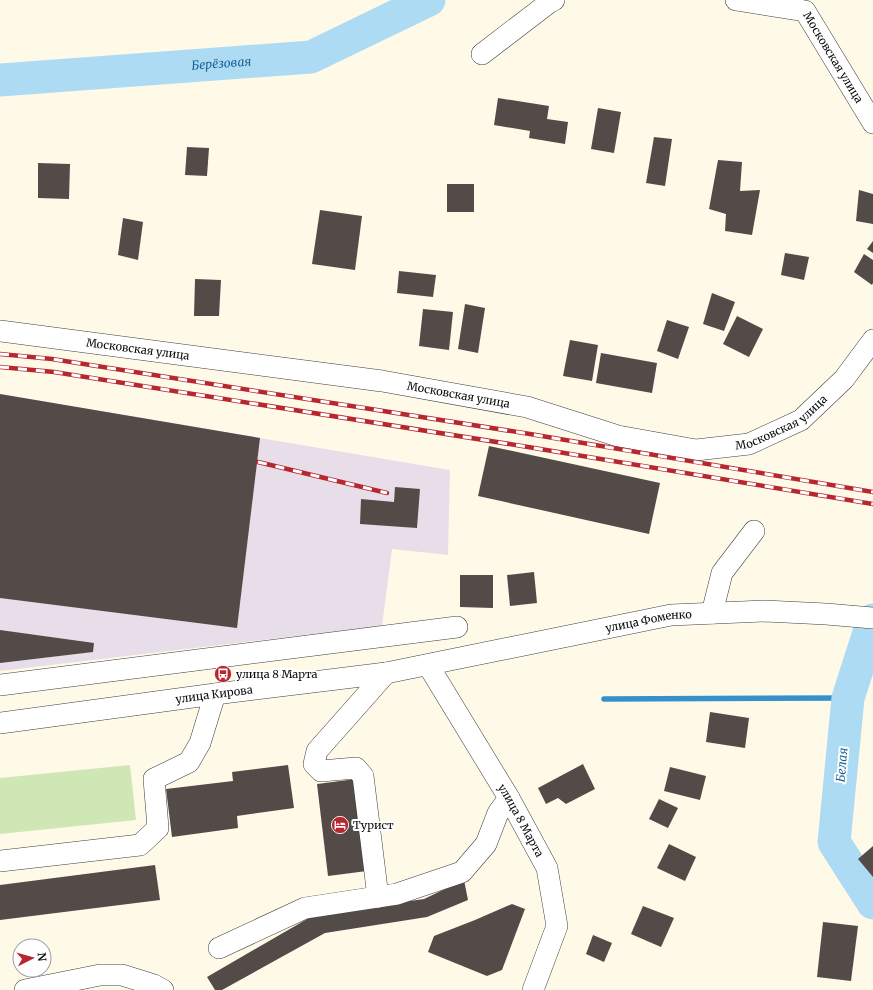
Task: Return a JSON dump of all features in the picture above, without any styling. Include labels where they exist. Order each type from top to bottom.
[{"type":"street","points":[[482,54],[554,0]]},
{"type":"street","name":"Московская улица","points":[[736,0],[806,11],[873,123]]},
{"type":"street","name":"Московская улица","points":[[0,331],[389,382],[527,408],[618,436],[696,450],[749,444],[801,420],[844,379],[873,340]]},
{"type":"street","points":[[712,613],[722,573],[754,531]]},
{"type":"street","name":"улица Фоменко","points":[[428,665],[671,616],[765,611],[864,617]]},
{"type":"street","points":[[0,685],[457,628]]},
{"type":"street","name":"улица Кирова","points":[[0,723],[215,694],[386,674],[428,665]]},
{"type":"street","name":"улица 8 Марта","points":[[428,665],[509,798],[547,868],[557,926],[533,990]]},
{"type":"street","points":[[378,897],[363,776],[356,768],[322,771],[314,764],[317,751],[386,674]]},
{"type":"street","points":[[0,861],[140,845],[158,828],[154,779],[189,762],[200,743],[215,694]]},
{"type":"street","points":[[219,948],[305,908],[397,894],[462,872],[486,844],[498,813],[509,798]]},
{"type":"street","points":[[25,990],[100,975],[122,975],[154,985],[163,990]]},
{"type":"shaded area","points":[[0,394],[450,470],[448,555],[392,549],[382,626],[0,671]]},
{"type":"green space","points":[[130,765],[136,820],[0,834],[0,778]]},
{"type":"building","points":[[498,98],[549,106],[547,119],[568,122],[565,144],[529,138],[530,131],[494,125]]},
{"type":"building","points":[[598,108],[621,112],[614,153],[591,149]]},
{"type":"building","points":[[654,137],[672,139],[665,186],[646,183]]},
{"type":"building","points":[[187,147],[209,148],[207,176],[185,175]]},
{"type":"building","points":[[718,160],[742,162],[740,191],[760,190],[752,235],[725,231],[726,214],[709,209]]},
{"type":"building","points":[[38,163],[70,164],[69,199],[38,198]]},
{"type":"building","points":[[447,184],[474,184],[474,212],[447,212]]},
{"type":"building","points":[[859,190],[873,194],[873,224],[856,221]]},
{"type":"building","points":[[320,210],[362,216],[355,270],[312,264]]},
{"type":"building","points":[[123,218],[143,222],[138,260],[118,255]]},
{"type":"building","points":[[873,241],[873,253],[867,249]]},
{"type":"building","points":[[785,253],[809,257],[804,280],[781,275]]},
{"type":"building","points":[[864,254],[873,260],[872,285],[854,272]]},
{"type":"building","points":[[399,271],[436,275],[433,297],[397,293]]},
{"type":"building","points":[[195,279],[221,280],[219,316],[194,316]]},
{"type":"building","points":[[712,293],[735,302],[724,331],[703,324]]},
{"type":"building","points":[[465,304],[485,308],[478,353],[458,349]]},
{"type":"building","points":[[423,309],[453,312],[449,350],[419,346]]},
{"type":"building","points":[[737,316],[763,329],[749,357],[723,344]]},
{"type":"building","points":[[667,320],[689,327],[678,359],[657,351]]},
{"type":"building","points":[[570,340],[598,345],[592,381],[563,376]]},
{"type":"building","points":[[601,353],[657,363],[652,393],[596,383]]},
{"type":"building","points":[[0,394],[260,438],[237,628],[0,598]]},
{"type":"building","points":[[489,446],[660,483],[649,534],[478,496]]},
{"type":"building","points":[[395,487],[420,489],[417,528],[360,524],[361,499],[394,502]]},
{"type":"building","points":[[534,572],[537,603],[510,606],[507,575]]},
{"type":"building","points":[[460,575],[493,575],[493,608],[460,607]]},
{"type":"building","points":[[0,630],[94,643],[93,652],[0,663]]},
{"type":"building","points":[[710,712],[749,718],[745,748],[706,742]]},
{"type":"building","points":[[583,764],[595,789],[566,804],[558,798],[546,804],[538,788]]},
{"type":"building","points":[[288,765],[294,808],[237,816],[238,828],[172,837],[166,789],[233,781],[232,772]]},
{"type":"building","points":[[670,767],[706,776],[700,800],[664,791]]},
{"type":"building","points":[[356,779],[367,871],[328,876],[317,784]]},
{"type":"building","points":[[659,799],[678,808],[668,828],[649,819]]},
{"type":"building","points":[[669,844],[696,857],[685,881],[657,868]]},
{"type":"building","points":[[873,846],[873,877],[858,859]]},
{"type":"building","points":[[155,865],[160,900],[0,920],[0,885]]},
{"type":"building","points":[[464,880],[468,900],[427,917],[325,933],[222,990],[215,990],[207,977],[314,915],[424,899]]},
{"type":"building","points":[[512,904],[525,909],[502,970],[487,976],[428,952],[434,936]]},
{"type":"building","points":[[643,906],[674,918],[661,947],[631,934]]},
{"type":"building","points":[[823,922],[858,926],[851,981],[817,977]]},
{"type":"building","points":[[593,935],[612,943],[604,962],[586,954]]},
{"type":"waterway","name":"Берёзовая","points":[[0,80],[311,57],[429,0]]},
{"type":"waterway","name":"Белая","points":[[873,620],[848,698],[834,842],[873,903]]},
{"type":"waterway","points":[[604,699],[848,698]]},
{"type":"railway","points":[[0,354],[52,359],[530,434],[873,492]]},
{"type":"railway","points":[[0,367],[54,372],[528,447],[873,504]]},
{"type":"railway","points":[[258,462],[387,493]]},
{"type":"place","name":"улица 8 Марта","points":[[223,674]]},
{"type":"place","name":"Турист","points":[[340,825]]}]
